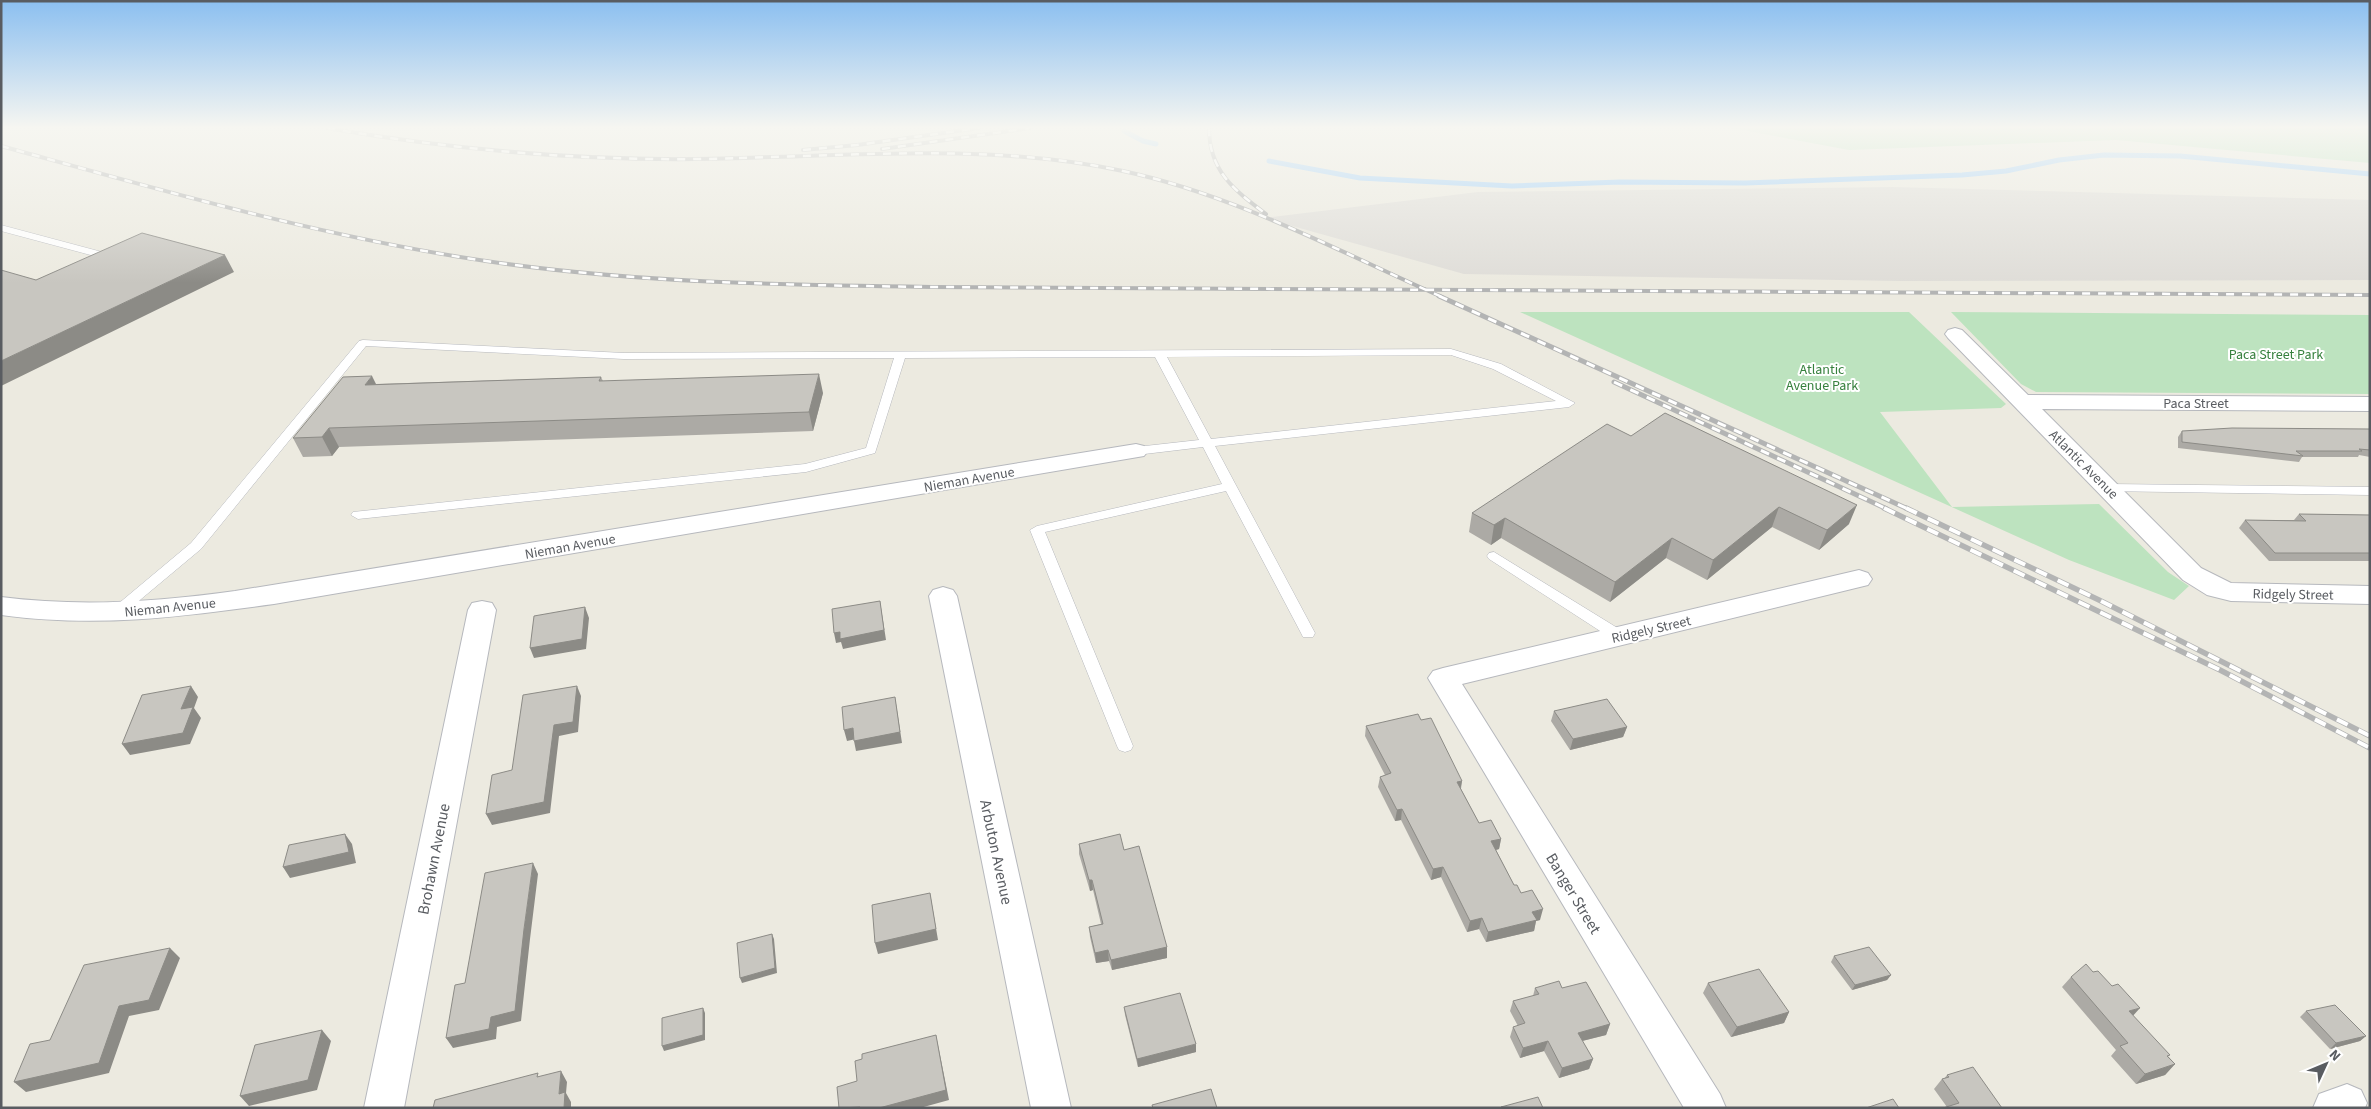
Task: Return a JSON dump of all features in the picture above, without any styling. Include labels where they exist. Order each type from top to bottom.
[{"type":"street","name":"Atlantic Avenue","points":[[1955,334],[2192,574],[2217,589]]},
{"type":"street","name":"Paca Street","points":[[2022,402],[2370,404]]},
{"type":"street","name":"Nieman Avenue","points":[[1,606],[117,613],[183,607],[274,595],[1136,450]]},
{"type":"street","name":"Ridgely Street","points":[[1443,678],[1859,579]]},
{"type":"street","name":"Ridgely Street","points":[[2217,589],[2253,594],[2370,595]]},
{"type":"street","name":"Arbuton Avenue","points":[[943,596],[1051,1108]]},
{"type":"street","name":"Brohawn Avenue","points":[[384,1108],[482,610]]},
{"type":"street","name":"Banger Street","points":[[1443,678],[1706,1108]]},
{"type":"lane","points":[[1,228],[113,258]]},
{"type":"lane","points":[[117,613],[196,546],[363,343],[624,356],[1451,352],[1472,356],[1498,366],[1569,403],[1136,450]]},
{"type":"lane","points":[[1159,352],[1308,634]]},
{"type":"lane","points":[[358,515],[806,468],[871,450],[901,354]]},
{"type":"lane","points":[[1125,746],[1037,530],[1229,486]]},
{"type":"lane","points":[[2107,488],[2370,491]]},
{"type":"lane","points":[[1494,556],[1619,636]]},
{"type":"shaded area","points":[[1893,187],[2370,200],[2370,280],[1901,281],[1464,274],[1264,218],[1478,192]]},
{"type":"green space","name":"Atlantic Avenue Park","points":[[1520,312],[1909,312],[2006,404],[2001,408],[1880,412],[1952,507],[2099,504],[2168,572],[2189,586],[2174,600],[2069,560]]},
{"type":"green space","name":"Paca Street Park","points":[[1951,312],[2370,315],[2370,394],[2036,392],[2021,384]]},
{"type":"building","points":[[142,233],[225,255],[1,361],[1,270],[36,280]]},
{"type":"building","points":[[819,374],[809,412],[329,428],[322,437],[293,438],[343,377],[372,376],[365,385],[601,377],[599,381]]},
{"type":"building","points":[[1665,413],[1857,505],[1827,530],[1779,507],[1713,560],[1672,538],[1615,582],[1505,518],[1494,525],[1472,513],[1607,424],[1631,436]]},
{"type":"building","points":[[2232,428],[2370,429],[2370,450],[2296,451],[2303,456],[2182,442],[2182,431]]},
{"type":"building","points":[[2299,514],[2370,515],[2370,553],[2275,553],[2245,520],[2306,521]]},
{"type":"building","points":[[880,601],[884,630],[840,639],[840,632],[834,633],[832,609]]},
{"type":"building","points":[[585,607],[582,639],[530,648],[534,616]]},
{"type":"building","points":[[191,686],[181,709],[193,707],[183,733],[122,744],[142,695]]},
{"type":"building","points":[[577,686],[573,722],[554,725],[544,802],[486,814],[492,775],[512,770],[523,695]]},
{"type":"building","points":[[895,697],[900,732],[854,741],[853,728],[844,730],[842,707]]},
{"type":"building","points":[[1607,699],[1627,727],[1573,739],[1554,711]]},
{"type":"building","points":[[1418,714],[1421,720],[1431,718],[1462,781],[1457,782],[1479,823],[1491,820],[1501,839],[1491,841],[1514,885],[1517,885],[1521,893],[1532,890],[1543,909],[1532,912],[1537,920],[1488,932],[1482,918],[1470,921],[1443,867],[1433,869],[1402,809],[1397,810],[1380,777],[1391,773],[1366,726]]},
{"type":"building","points":[[345,834],[349,852],[283,867],[289,845]]},
{"type":"building","points":[[1120,834],[1124,850],[1139,846],[1167,947],[1111,960],[1108,950],[1095,953],[1089,927],[1103,924],[1092,880],[1089,880],[1079,844]]},
{"type":"building","points":[[533,863],[515,1011],[491,1017],[489,1029],[446,1038],[455,985],[465,983],[485,873]]},
{"type":"building","points":[[930,893],[936,929],[875,943],[872,905]]},
{"type":"building","points":[[772,934],[775,968],[740,978],[737,943]]},
{"type":"building","points":[[1869,947],[1891,975],[1855,985],[1834,956]]},
{"type":"building","points":[[170,948],[149,1000],[119,1006],[99,1063],[14,1082],[30,1044],[50,1040],[84,965]]},
{"type":"building","points":[[2086,964],[2093,972],[2098,971],[2112,986],[2118,984],[2140,1008],[2129,1011],[2170,1055],[2167,1056],[2175,1064],[2145,1074],[2120,1046],[2128,1043],[2071,977]]},
{"type":"building","points":[[1759,969],[1789,1012],[1737,1027],[1708,983]]},
{"type":"building","points":[[1559,981],[1562,988],[1586,982],[1610,1024],[1578,1033],[1593,1059],[1562,1068],[1548,1041],[1523,1048],[1513,1027],[1525,1023],[1513,1001],[1539,994],[1535,988]]},
{"type":"building","points":[[1180,993],[1196,1044],[1137,1059],[1124,1007]]},
{"type":"building","points":[[2335,1005],[2366,1036],[2336,1043],[2306,1011]]},
{"type":"building","points":[[703,1008],[703,1035],[662,1046],[662,1018]]},
{"type":"building","points":[[322,1030],[308,1080],[240,1096],[255,1045]]},
{"type":"building","points":[[936,1035],[946,1090],[879,1108],[839,1108],[837,1087],[857,1081],[855,1061],[862,1059],[862,1054]]},
{"type":"building","points":[[1973,1067],[2002,1108],[1943,1108],[1959,1103],[1942,1079],[1949,1077],[1947,1075]]},
{"type":"building","points":[[561,1071],[559,1094],[565,1092],[564,1108],[433,1108],[435,1100],[538,1073],[537,1077]]},
{"type":"building","points":[[1211,1089],[1217,1108],[1153,1108],[1152,1105]]},
{"type":"building","points":[[1538,1097],[1543,1108],[1501,1107]]},
{"type":"building","points":[[1893,1099],[1899,1108],[1866,1108]]},
{"type":"waterway","points":[[1393,180],[1512,186],[1620,182],[1745,183],[1833,180]]},
{"type":"railway","points":[[124,180],[242,211],[364,239],[486,261],[597,274],[764,284],[932,287],[1426,290]]},
{"type":"railway","points":[[1160,180],[1246,209],[1426,290]]},
{"type":"railway","points":[[1227,180],[1234,188],[1266,214]]},
{"type":"railway","points":[[1426,290],[2370,295]]},
{"type":"railway","points":[[1426,290],[1442,297]]},
{"type":"railway","points":[[1439,296],[1908,509]]},
{"type":"railway","points":[[1614,382],[1887,509]]},
{"type":"railway","points":[[1884,508],[2220,670],[2370,748]]},
{"type":"railway","points":[[1906,508],[2099,600],[2370,736]]}]
